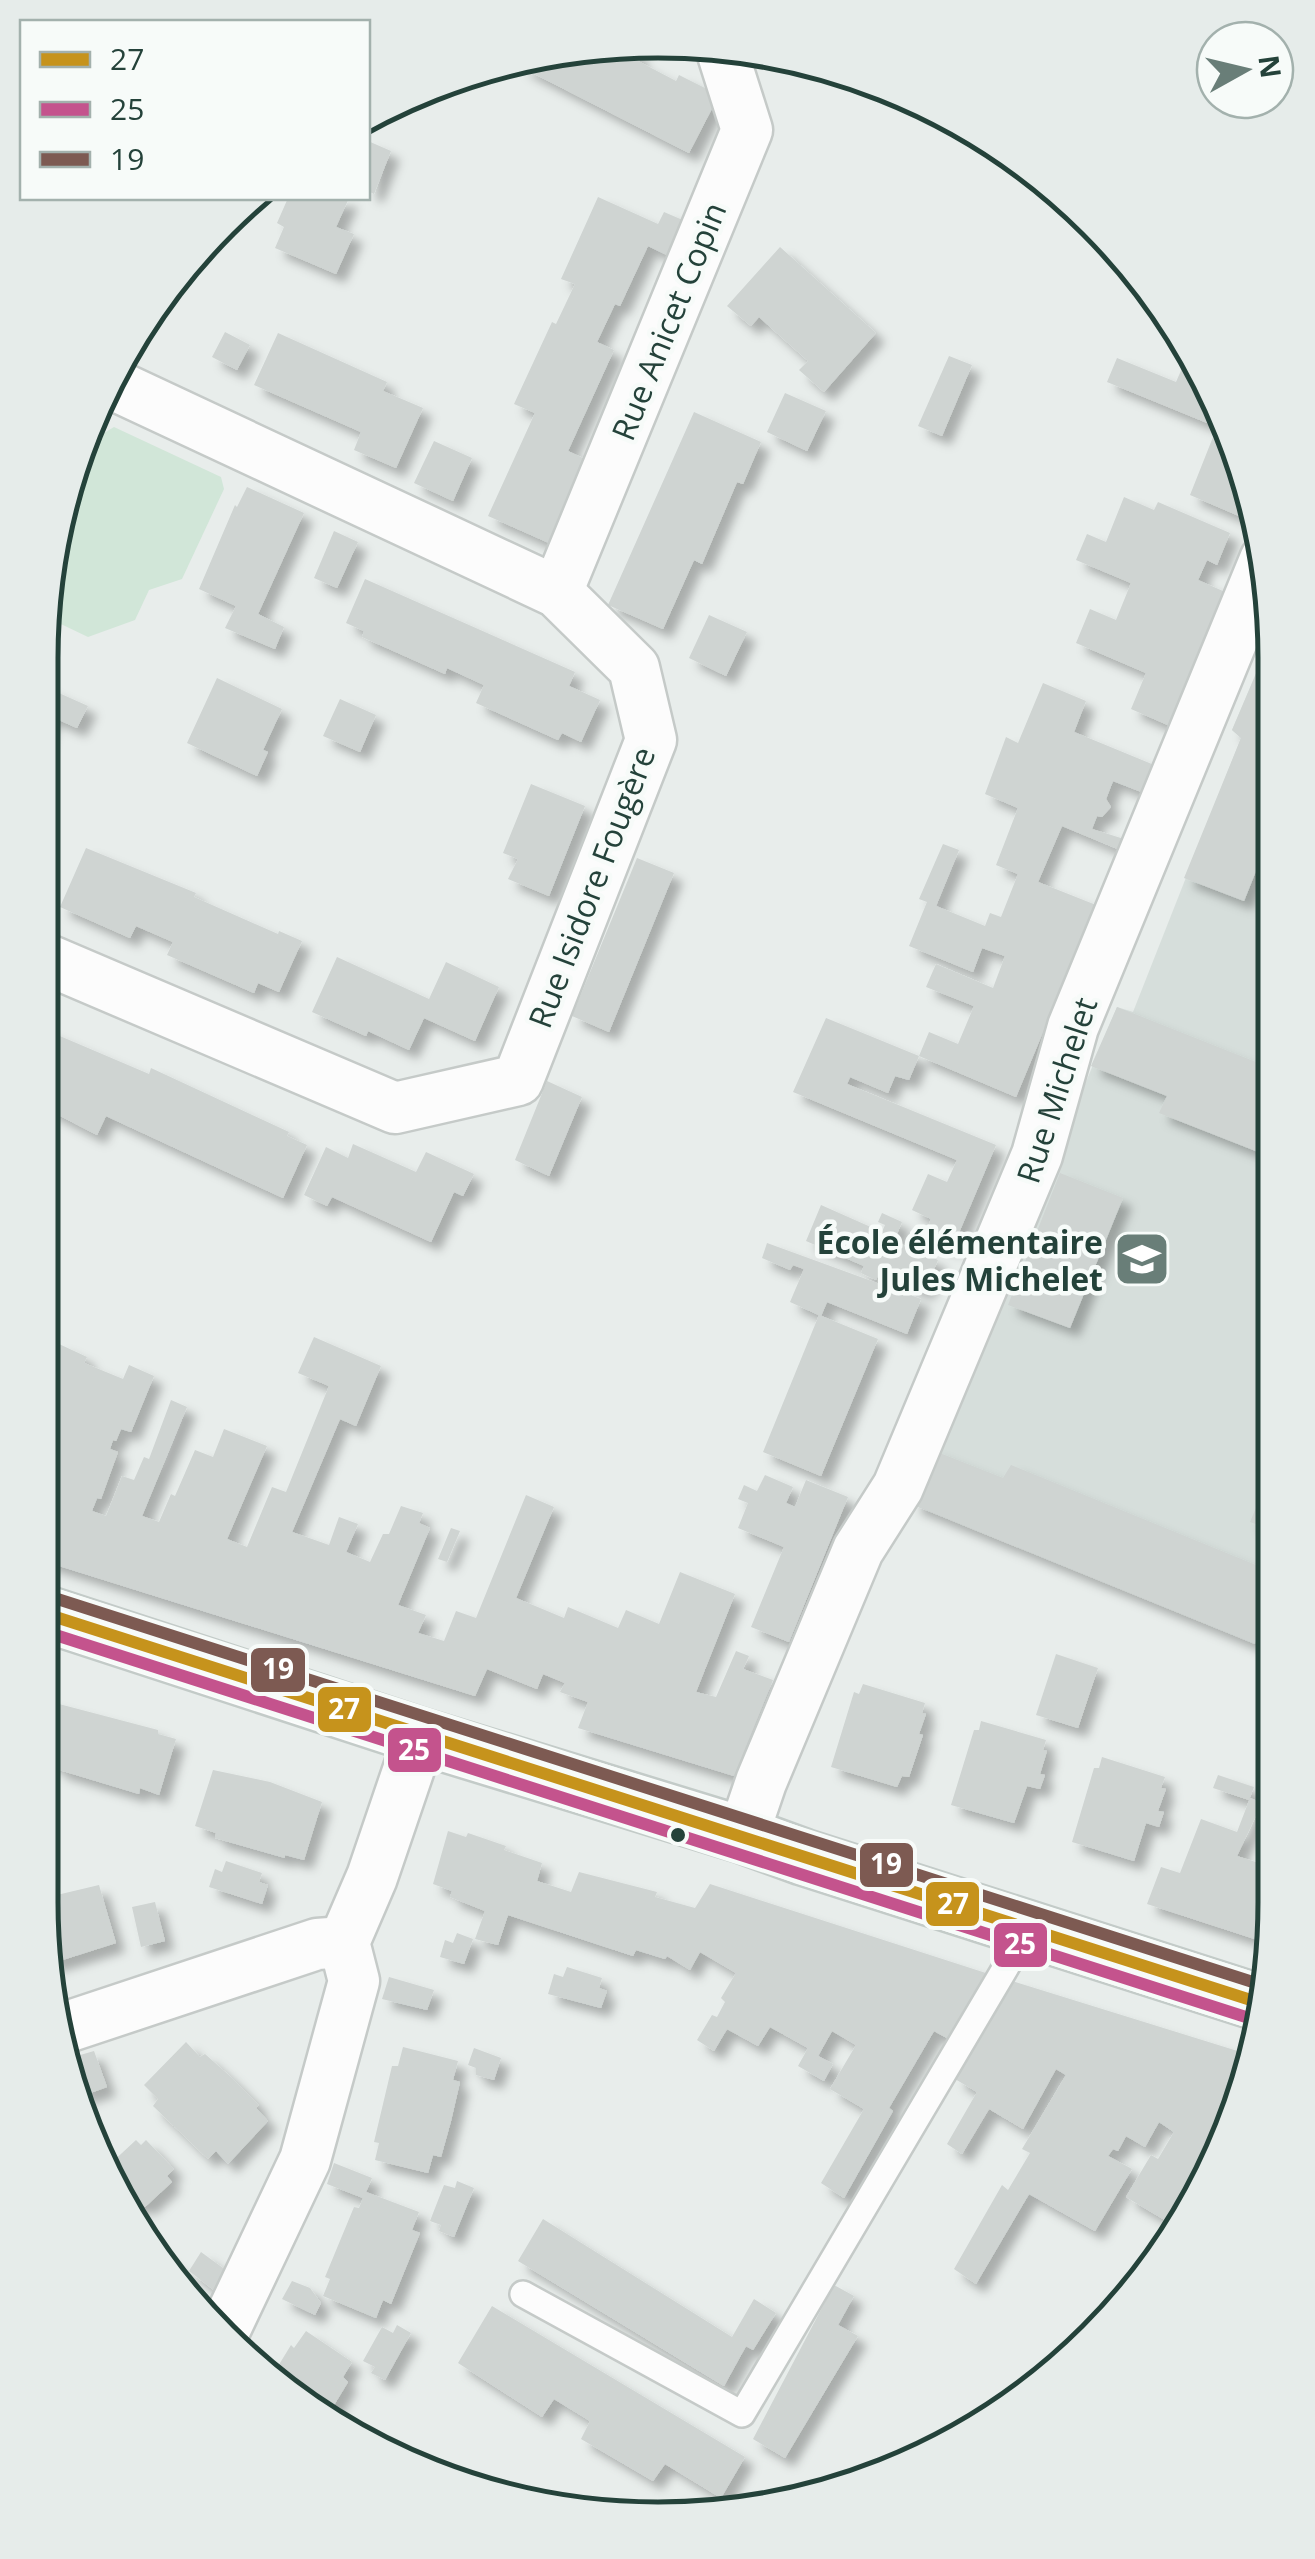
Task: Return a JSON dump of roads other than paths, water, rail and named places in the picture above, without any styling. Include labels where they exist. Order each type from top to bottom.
[{"type":"main road","points":[[58,1618],[420,1736],[743,1834],[803,1857],[1249,1999]]},
{"type":"street","name":"Rue Anicet Copin","points":[[557,592],[747,130],[725,62]]},
{"type":"street","name":"Rue Isidore Fougère","points":[[58,964],[394,1108],[518,1080],[650,740],[634,668],[557,592],[121,389]]},
{"type":"street","name":"Rue Michelet","points":[[743,1834],[858,1550],[898,1487],[1037,1155],[1073,1027],[1253,589]]},
{"type":"street","points":[[229,2321],[305,2160],[354,1981],[344,1942],[372,1877],[420,1736]]},
{"type":"street","points":[[71,2026],[317,1944],[344,1942]]},
{"type":"lane","points":[[523,2294],[742,2414],[1029,1928]]},
{"type":"place","name":"École élémentaire Jules Michelet","points":[[1142,1259]]}]
